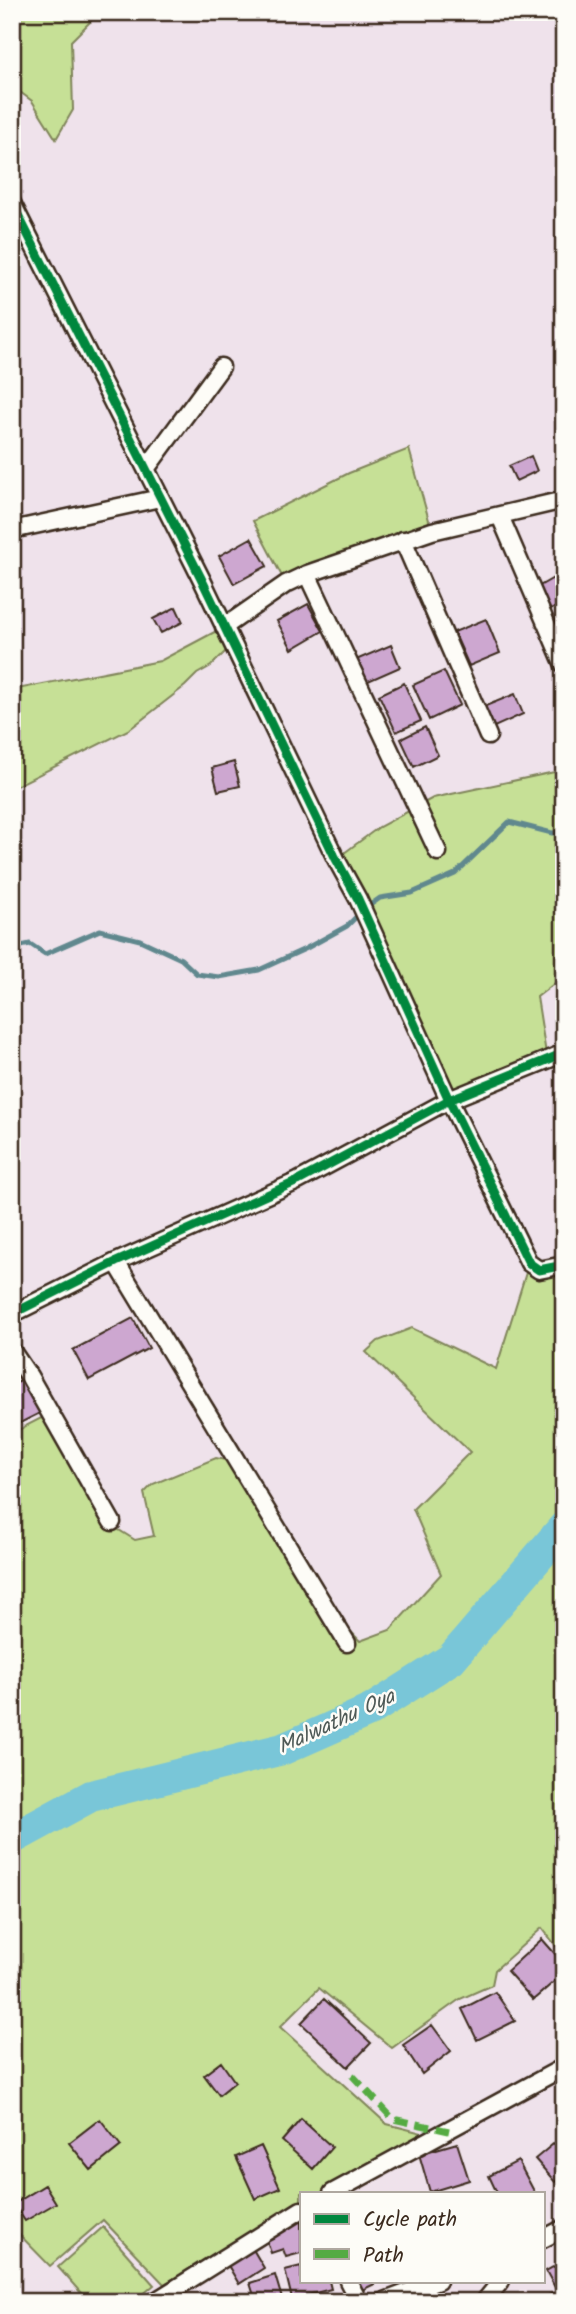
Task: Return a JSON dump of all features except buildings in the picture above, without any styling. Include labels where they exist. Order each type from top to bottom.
[{"type":"street","points":[[12,203],[201,578],[358,899],[449,1100],[529,1263],[539,1270],[564,1265]]},
{"type":"street","points":[[146,469],[220,367]]},
{"type":"street","points":[[12,530],[160,498]]},
{"type":"street","points":[[223,627],[286,584],[307,574],[432,531],[564,500]]},
{"type":"street","points":[[500,516],[564,665]]},
{"type":"street","points":[[403,540],[488,736]]},
{"type":"street","points":[[307,574],[438,852]]},
{"type":"street","points":[[12,1314],[116,1262],[298,1181],[449,1100],[564,1053]]},
{"type":"street","points":[[116,1262],[347,1643]]},
{"type":"street","points":[[12,1351],[112,1522]]},
{"type":"street","points":[[334,2192],[564,2067]]},
{"type":"street","points":[[155,2302],[300,2211]]},
{"type":"street","points":[[544,2238],[564,2228]]},
{"type":"street","points":[[349,2282],[359,2302]]},
{"type":"street","points":[[382,2302],[435,2282]]},
{"type":"street","points":[[484,2302],[500,2282]]},
{"type":"green space","points":[[12,12],[100,12],[71,41],[73,110],[56,139],[32,101],[16,89],[12,90]]},
{"type":"green space","points":[[409,449],[432,531],[286,584],[253,521],[349,473]]},
{"type":"green space","points":[[224,627],[232,645],[211,666],[197,674],[130,729],[12,788],[12,690],[160,661]]},
{"type":"green space","points":[[564,772],[564,976],[537,997],[547,1060],[449,1100],[336,859],[379,827],[433,798]]},
{"type":"green space","points":[[529,1263],[564,1265],[564,1956],[542,1928],[495,1970],[492,1985],[460,1999],[392,2048],[319,1988],[280,2027],[387,2124],[430,2135],[328,2192],[300,2192],[300,2208],[164,2284],[103,2220],[50,2266],[12,2227],[12,1433],[47,1415],[111,1525],[135,1540],[154,1536],[144,1493],[153,1484],[216,1458],[230,1461],[333,1613],[360,1641],[390,1630],[441,1574],[413,1509],[470,1452],[366,1352],[378,1341],[412,1328],[496,1369]]},
{"type":"green space","points":[[103,2227],[154,2285],[134,2302],[89,2302],[58,2267]]},
{"type":"waterway","points":[[12,948],[30,944],[45,954],[100,930],[140,940],[181,959],[197,974],[219,977],[259,970],[347,926],[380,898],[412,893],[455,874],[509,822],[552,833],[564,832]]},
{"type":"waterway","name":"Malwathu Oya","points":[[12,1839],[91,1796],[283,1749],[371,1710],[451,1659],[564,1527]]},
{"type":"marked path","points":[[352,2075],[393,2119],[449,2131]]},
{"type":"cycle path","points":[[12,203],[201,578],[336,859],[358,899],[449,1100],[529,1263],[539,1270],[564,1265]]},
{"type":"cycle path","points":[[12,1314],[116,1262],[298,1181],[449,1100],[564,1053]]}]
